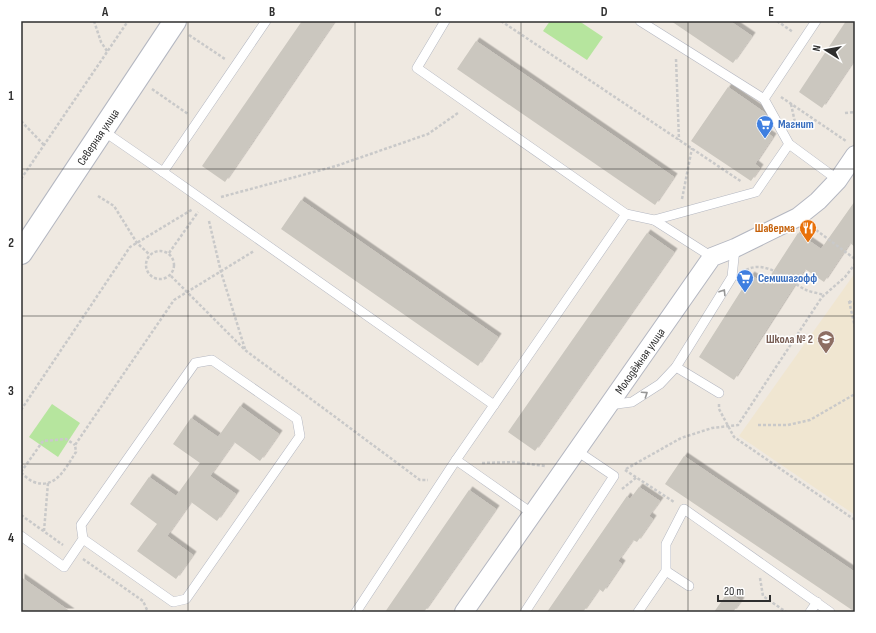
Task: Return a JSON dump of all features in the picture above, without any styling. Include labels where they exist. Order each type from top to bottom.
[{"type":"street","name":"Северная улица","points":[[21,252],[174,23]]},
{"type":"street","points":[[712,257],[735,248],[798,217],[818,201],[838,180],[852,149]]},
{"type":"street","name":"Молодёжная улица","points":[[464,612],[712,257]]},
{"type":"lane","points":[[163,172],[266,21]]},
{"type":"lane","points":[[445,21],[417,68],[626,214],[654,220],[712,257]]},
{"type":"lane","points":[[640,21],[764,99],[789,144],[838,180]]},
{"type":"lane","points":[[764,99],[816,21]]},
{"type":"lane","points":[[102,130],[494,405]]},
{"type":"lane","points":[[654,220],[756,192],[789,144]]},
{"type":"lane","points":[[356,612],[443,479],[626,214]]},
{"type":"lane","points":[[609,405],[632,402],[660,384],[676,367],[732,277],[735,248]]},
{"type":"lane","points":[[21,536],[64,567],[83,539],[81,526],[195,363],[212,360],[297,419],[300,436],[186,599],[173,602],[83,539]]},
{"type":"lane","points":[[676,367],[719,393]]},
{"type":"lane","points":[[525,612],[614,476],[577,450]]},
{"type":"lane","points":[[456,460],[532,514]]},
{"type":"lane","points":[[638,612],[666,571],[666,544],[684,509],[830,612]]},
{"type":"lane","points":[[666,571],[689,586]]},
{"type":"lane","points":[[810,612],[817,602]]},
{"type":"path","points":[[94,21],[101,42],[108,51]]},
{"type":"path","points":[[21,179],[128,21]]},
{"type":"path","points":[[501,21],[756,192]]},
{"type":"path","points":[[777,21],[804,39]]},
{"type":"path","points":[[174,23],[235,66]]},
{"type":"path","points":[[676,43],[679,140]]},
{"type":"path","points":[[137,79],[198,121]]},
{"type":"path","points":[[770,90],[852,149]]},
{"type":"path","points":[[21,410],[130,247],[205,202],[336,166],[428,134],[470,104]]},
{"type":"path","points":[[791,104],[797,133]]},
{"type":"path","points":[[845,113],[855,112]]},
{"type":"path","points":[[21,121],[44,145]]},
{"type":"path","points":[[679,213],[692,148]]},
{"type":"path","points":[[98,196],[114,206],[138,243],[150,255]]},
{"type":"path","points":[[169,253],[205,202]]},
{"type":"path","points":[[205,202],[221,272],[246,350]]},
{"type":"path","points":[[798,217],[855,259]]},
{"type":"path","points":[[75,445],[66,439],[43,440],[21,472],[34,482],[48,483],[58,478],[76,452],[75,445],[174,300],[266,244]]},
{"type":"path","points":[[156,251],[169,253],[175,264],[171,276],[164,280],[156,280],[150,276],[146,269],[146,262],[150,255],[156,251]]},
{"type":"path","points":[[614,476],[681,438],[712,428],[738,425],[824,295],[844,277],[855,264]]},
{"type":"path","points":[[732,277],[751,267],[763,267],[807,290],[824,295]]},
{"type":"path","points":[[171,276],[246,350],[420,480],[443,479]]},
{"type":"path","points":[[855,304],[849,301],[855,327]]},
{"type":"path","points":[[719,393],[719,409],[734,437],[855,520]]},
{"type":"path","points":[[758,425],[788,425],[810,420],[855,394]]},
{"type":"path","points":[[464,465],[490,461],[514,462],[564,468]]},
{"type":"path","points":[[626,469],[684,509]]},
{"type":"path","points":[[44,531],[48,483]]},
{"type":"path","points":[[21,515],[143,602],[148,612]]},
{"type":"path","points":[[757,560],[763,596],[786,612]]},
{"type":"shaded area","name":"Школа № 2","points":[[855,273],[855,515],[739,436]]},
{"type":"green space","points":[[550,21],[579,21],[603,37],[587,60],[543,31]]},
{"type":"green space","points":[[52,404],[80,423],[58,457],[29,437]]},
{"type":"building","points":[[302,21],[335,21],[225,182],[202,166]]},
{"type":"building","points":[[671,21],[730,21],[752,36],[733,63]]},
{"type":"building","points":[[846,21],[855,21],[855,59],[822,108],[799,92]]},
{"type":"building","points":[[476,41],[674,177],[655,205],[457,69]]},
{"type":"building","points":[[728,87],[764,112],[767,116],[759,127],[773,137],[755,164],[760,168],[751,181],[691,141]]},
{"type":"building","points":[[301,200],[498,337],[478,366],[281,229]]},
{"type":"building","points":[[855,201],[855,247],[850,243],[824,282],[805,269],[734,380],[699,357],[751,275],[765,284],[798,233],[821,249]]},
{"type":"building","points":[[647,233],[674,252],[535,451],[508,432]]},
{"type":"building","points":[[240,406],[279,434],[260,461],[234,442],[210,476],[236,494],[217,521],[191,502],[167,536],[193,555],[176,579],[137,551],[157,524],[130,504],[149,477],[176,496],[200,463],[173,444],[191,418],[218,437]]},
{"type":"building","points":[[684,456],[855,572],[855,612],[665,484]]},
{"type":"building","points":[[639,487],[660,501],[649,516],[653,519],[637,542],[633,540],[618,561],[622,564],[603,592],[599,589],[583,612],[547,612],[627,496],[630,499]]},
{"type":"building","points":[[469,490],[496,509],[424,612],[385,612]]},
{"type":"building","points":[[21,577],[71,612],[21,612]]},
{"type":"building","points":[[728,592],[741,601],[733,612],[714,612]]},
{"type":"place","name":"Магнит","points":[[765,139]]},
{"type":"place","name":"Шаверма","points":[[808,243]]},
{"type":"place","name":"Семишагофф","points":[[745,293]]},
{"type":"place","name":"Школа № 2","points":[[826,354]]}]
